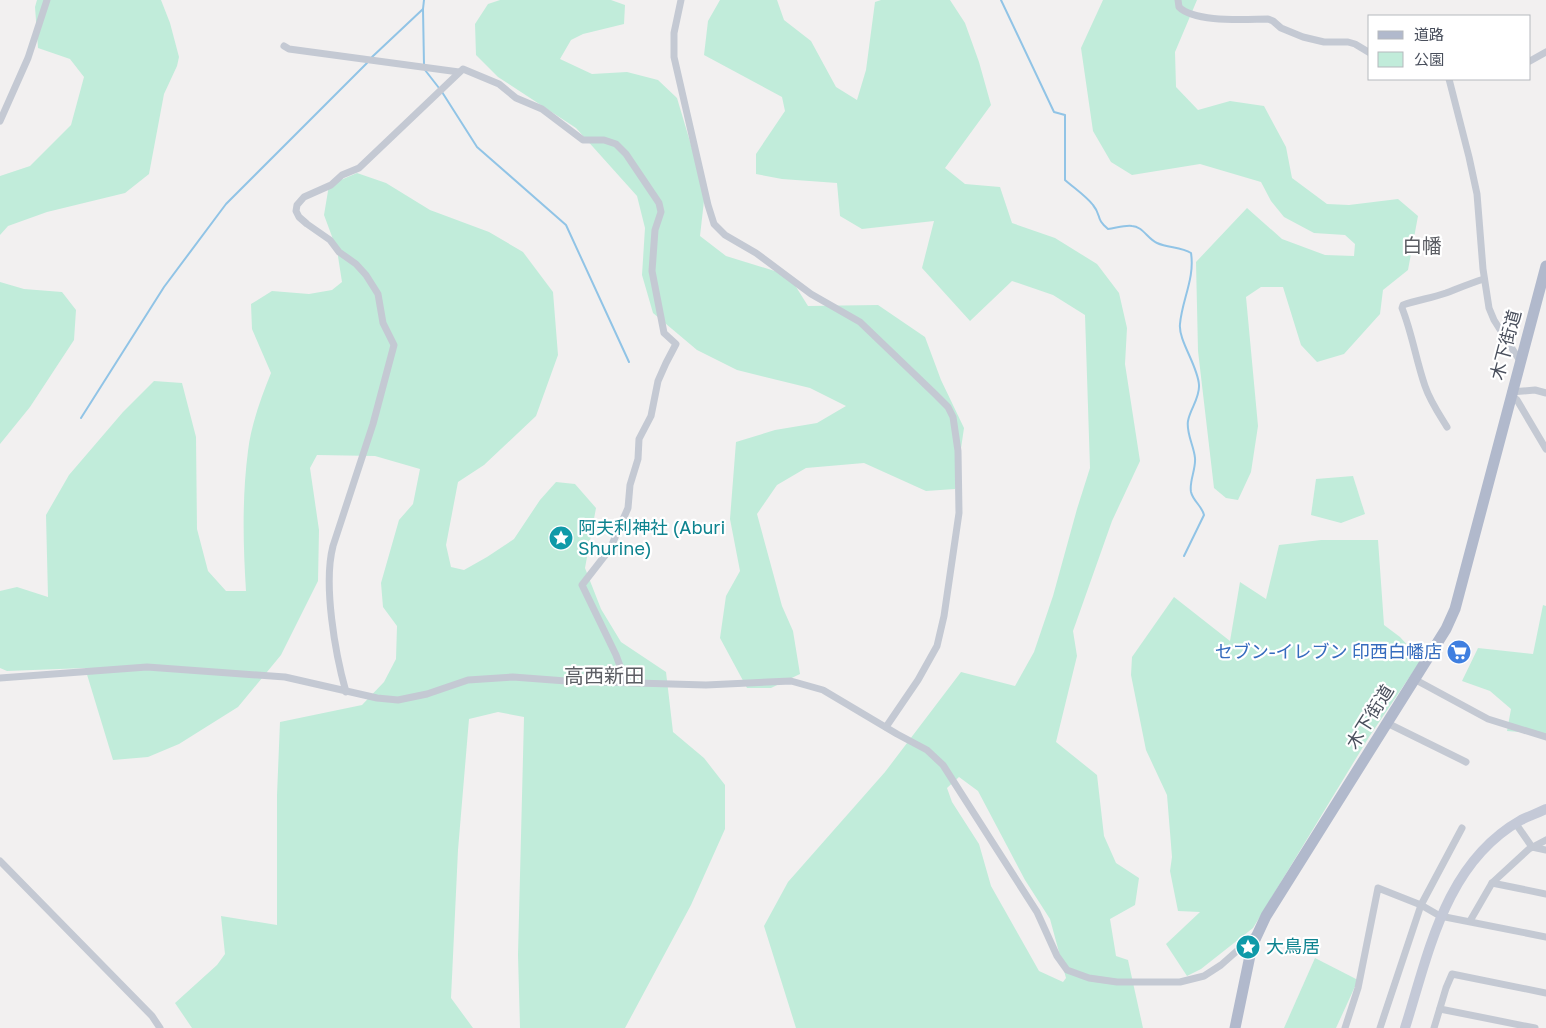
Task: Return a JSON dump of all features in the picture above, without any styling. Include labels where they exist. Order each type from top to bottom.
[{"type":"main road","name":"木下街道","points":[[1235,1028],[1249,957],[1257,933],[1446,629],[1455,609],[1546,266]]},
{"type":"street","points":[[0,121],[28,58],[46,0]]},
{"type":"street","points":[[681,0],[674,33],[674,57],[714,224],[725,235],[756,253],[811,294],[860,322],[942,401],[953,417],[958,451],[960,513],[944,616],[937,646],[918,680],[886,727]]},
{"type":"street","points":[[1178,0],[1179,7],[1189,14],[1229,20],[1268,19],[1281,28],[1302,36],[1324,42],[1348,42],[1368,52]]},
{"type":"street","points":[[284,46],[289,49],[458,72]]},
{"type":"street","points":[[1531,60],[1546,52]]},
{"type":"street","points":[[346,692],[333,628],[328,573],[329,562],[373,424],[394,345],[383,323],[378,294],[366,275],[356,264],[339,252],[330,240],[299,217],[296,211],[297,205],[304,197],[331,185],[342,175],[359,168],[463,69],[499,84],[516,98],[542,108],[583,140],[604,140],[616,144],[626,154],[659,203],[661,212],[654,230],[652,271],[664,333],[676,344],[658,381],[652,416],[639,439],[638,459],[630,485],[628,508],[610,549],[582,585],[616,655],[626,682]]},
{"type":"street","points":[[1449,80],[1477,194],[1484,279],[1489,308],[1520,361]]},
{"type":"street","points":[[1447,427],[1425,386],[1408,322],[1402,308],[1403,305],[1411,302],[1446,293],[1484,279]]},
{"type":"street","points":[[1511,394],[1535,390],[1546,393]]},
{"type":"street","points":[[1511,394],[1517,400],[1546,449]]},
{"type":"street","points":[[0,678],[147,667],[285,677],[346,692],[398,700],[427,694],[468,680],[513,678],[706,685],[792,681],[823,690],[927,750],[943,766],[1037,912],[1056,956],[1067,970],[1089,978],[1116,982],[1180,982],[1204,976],[1221,965],[1257,933]]},
{"type":"street","points":[[1414,679],[1488,719],[1546,738]]},
{"type":"street","points":[[1387,723],[1466,762]]},
{"type":"street","points":[[1405,1028],[1440,916],[1456,885],[1480,853],[1516,824],[1546,809]]},
{"type":"street","points":[[1516,824],[1532,847],[1546,850]]},
{"type":"street","points":[[1380,1028],[1421,905],[1462,828]]},
{"type":"street","points":[[1470,921],[1492,883],[1532,847],[1546,840]]},
{"type":"street","points":[[0,861],[152,1016],[160,1028]]},
{"type":"street","points":[[1492,883],[1546,894]]},
{"type":"street","points":[[1345,1028],[1356,996],[1378,888],[1421,905],[1440,916],[1546,937]]},
{"type":"street","points":[[1434,1028],[1452,974],[1546,993]]},
{"type":"street","points":[[1440,1009],[1535,1028]]},
{"type":"green space","points":[[37,0],[161,0],[170,23],[179,57],[177,66],[164,94],[149,174],[125,193],[47,212],[8,226],[0,235],[0,176],[30,166],[71,125],[84,77],[70,59],[38,48],[35,7]]},
{"type":"green space","points":[[500,0],[611,0],[625,5],[624,24],[583,34],[571,40],[560,59],[592,74],[627,72],[658,80],[677,98],[705,192],[700,236],[726,256],[778,272],[793,282],[808,306],[878,305],[925,337],[941,380],[964,428],[955,489],[926,491],[864,463],[806,468],[777,485],[757,514],[782,606],[793,631],[800,674],[771,688],[747,688],[720,638],[726,596],[740,571],[730,519],[736,442],[775,430],[817,423],[846,406],[810,388],[737,370],[697,350],[653,313],[642,275],[645,228],[637,196],[576,128],[498,77],[476,55],[475,24],[488,4]]},
{"type":"green space","points":[[720,0],[777,0],[784,20],[811,41],[836,87],[857,100],[866,70],[875,2],[881,0],[950,0],[965,23],[979,62],[991,105],[945,168],[965,184],[1000,187],[1012,223],[1055,238],[1097,264],[1119,293],[1127,328],[1125,364],[1140,461],[1112,521],[1073,631],[1077,656],[1056,742],[1097,775],[1104,836],[1116,863],[1139,878],[1135,905],[1110,919],[1116,956],[1128,960],[1143,1028],[796,1028],[764,926],[788,882],[885,772],[961,672],[1015,686],[1034,652],[1053,596],[1090,468],[1085,315],[1053,295],[1012,281],[970,321],[922,268],[934,221],[862,229],[840,216],[837,183],[782,179],[756,174],[756,154],[785,111],[782,97],[704,55],[708,21]],"holes":[[[959,777],[978,791],[1025,880],[1050,919],[1066,978],[1063,982],[1039,971],[991,886],[979,844],[952,802],[947,788]]]},
{"type":"green space","points":[[1103,0],[1197,0],[1175,52],[1176,87],[1198,110],[1230,101],[1264,106],[1286,147],[1292,178],[1327,204],[1349,205],[1398,199],[1418,216],[1408,270],[1383,290],[1380,314],[1344,354],[1317,362],[1301,345],[1283,287],[1261,287],[1246,297],[1258,426],[1251,472],[1238,500],[1226,498],[1214,488],[1198,351],[1196,262],[1247,208],[1282,239],[1325,255],[1354,256],[1355,244],[1345,235],[1314,233],[1284,217],[1271,201],[1261,182],[1200,164],[1132,175],[1111,162],[1093,131],[1081,48]]},
{"type":"green space","points":[[357,173],[386,183],[430,210],[489,232],[523,252],[553,292],[558,355],[536,416],[484,465],[458,482],[446,545],[451,567],[464,570],[514,539],[540,500],[556,482],[575,484],[596,508],[585,568],[601,609],[621,642],[666,672],[673,732],[704,758],[725,785],[725,829],[691,905],[625,1028],[520,1028],[518,955],[524,717],[498,712],[469,719],[458,850],[451,998],[473,1028],[192,1028],[175,1003],[217,965],[225,954],[221,916],[277,925],[277,795],[280,722],[362,705],[384,682],[396,659],[397,626],[383,607],[381,583],[399,520],[413,504],[420,469],[375,456],[317,455],[310,468],[319,530],[318,581],[281,655],[238,707],[179,744],[148,757],[113,760],[85,668],[7,671],[0,668],[0,591],[17,587],[48,597],[46,515],[69,475],[123,412],[154,381],[182,383],[196,437],[197,529],[208,571],[226,591],[246,591],[244,521],[249,441],[260,402],[271,373],[252,329],[251,304],[272,291],[309,294],[332,290],[342,282],[337,250],[324,215],[329,185]]},
{"type":"green space","points":[[0,282],[24,289],[62,292],[76,310],[74,340],[30,407],[0,444]]},
{"type":"green space","points":[[1353,476],[1365,514],[1341,523],[1311,515],[1316,479]]},
{"type":"green space","points":[[1321,540],[1378,540],[1384,625],[1400,637],[1421,660],[1369,737],[1253,928],[1201,969],[1187,976],[1166,944],[1200,912],[1178,911],[1170,871],[1172,857],[1167,795],[1146,750],[1131,675],[1132,657],[1174,597],[1230,641],[1240,582],[1266,599],[1279,545]]},
{"type":"green space","points":[[1543,605],[1546,606],[1546,734],[1507,731],[1511,709],[1490,691],[1462,681],[1478,648],[1533,654]]},
{"type":"green space","points":[[1315,958],[1358,980],[1336,1028],[1284,1028]]},
{"type":"waterway","points":[[424,0],[424,65]]},
{"type":"waterway","points":[[1001,0],[1054,112],[1065,115],[1065,180],[1090,202],[1096,209],[1101,222],[1108,229],[1126,226],[1136,227],[1157,243],[1191,253],[1190,280],[1181,315],[1180,330],[1199,385],[1188,426],[1195,458],[1191,492],[1204,515],[1184,556]]},
{"type":"waterway","points":[[372,57],[423,9]]},
{"type":"waterway","points":[[81,418],[164,287],[226,204],[367,63]]},
{"type":"waterway","points":[[425,70],[439,88]]},
{"type":"waterway","points":[[442,92],[477,147],[566,225],[629,362]]},
{"type":"place","name":"阿夫利神社 (Aburi Shurine)","points":[[561,538]]},
{"type":"place","name":"セブン-イレブン 印西白幡店","points":[[1459,652]]},
{"type":"place","name":"大鳥居","points":[[1248,947]]},
{"type":"district","name":"白幡","points":[[1422,246]]},
{"type":"district","name":"高西新田","points":[[604,676]]}]
